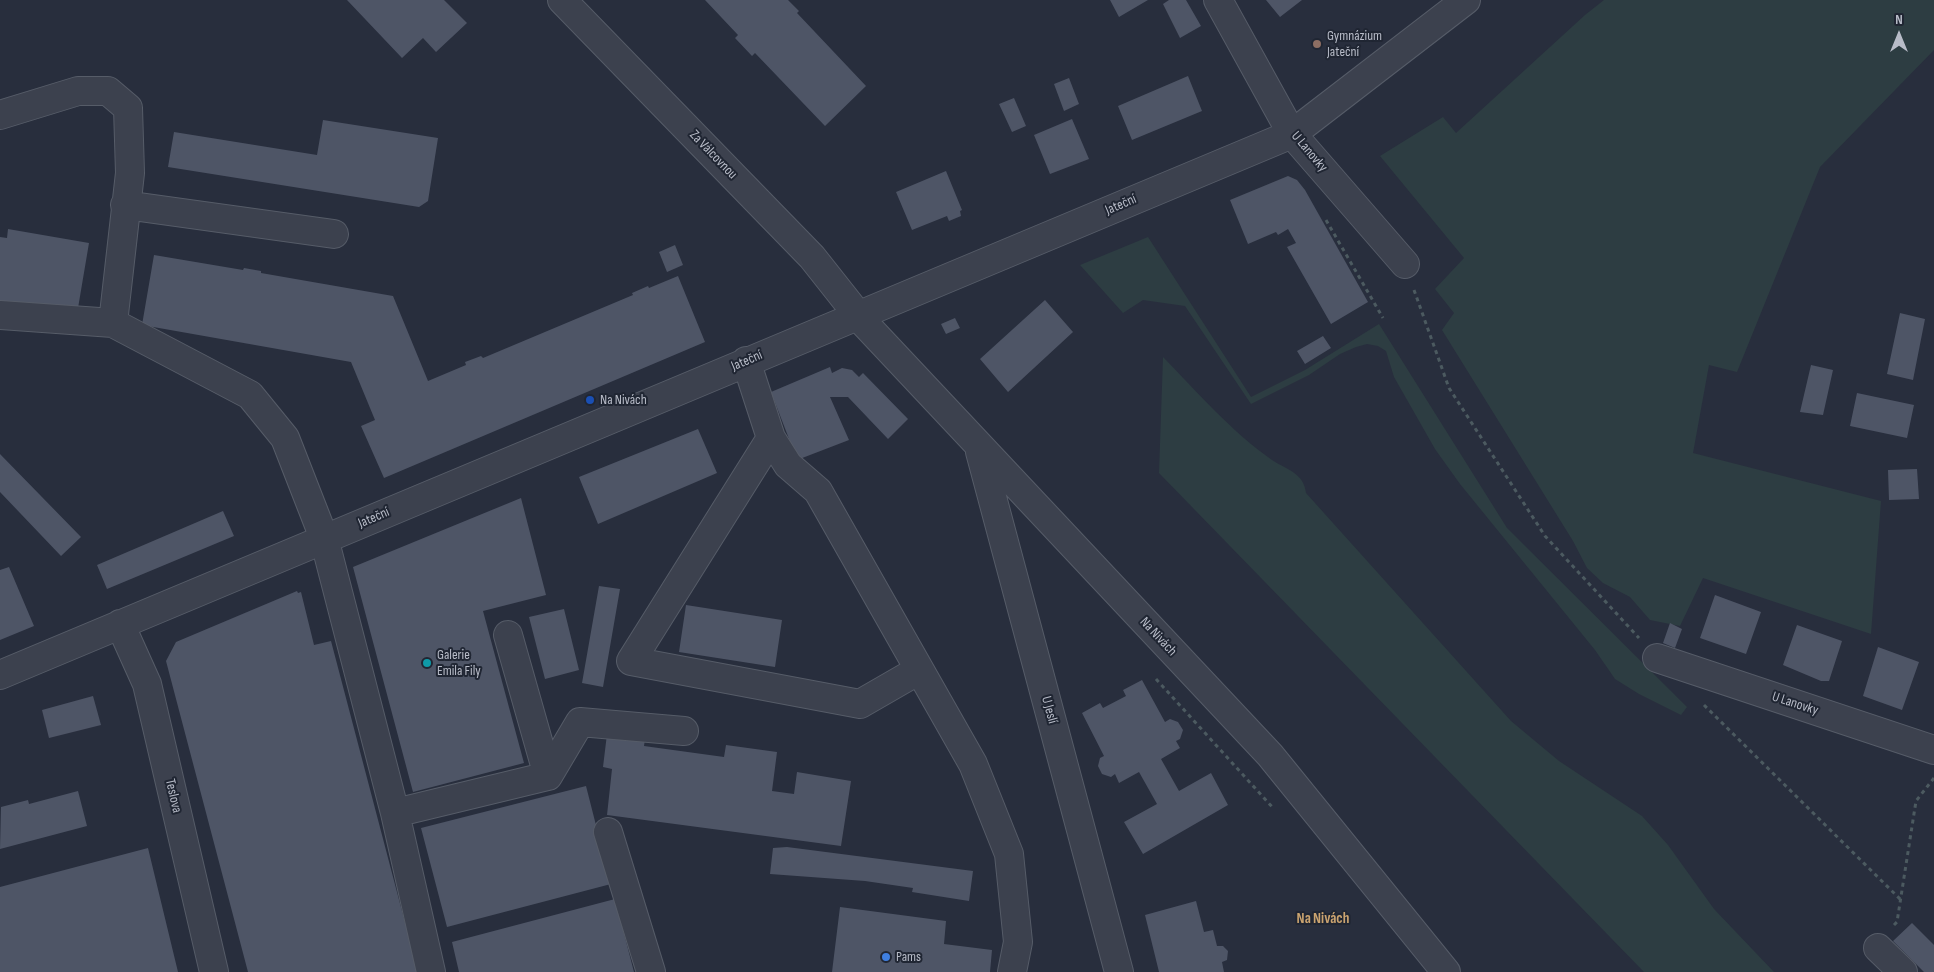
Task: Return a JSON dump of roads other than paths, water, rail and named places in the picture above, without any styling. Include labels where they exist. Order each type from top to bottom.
[{"type":"street","name":"U Lanovky","points":[[1218,0],[1292,134],[1405,264]]},
{"type":"street","name":"Jateční","points":[[0,674],[1292,134],[1466,0]]},
{"type":"street","name":"Za Válcovnou","points":[[571,3],[812,257],[857,315]]},
{"type":"street","points":[[0,115],[78,91],[108,91],[128,108],[130,173],[113,323]]},
{"type":"street","points":[[125,205],[334,234]]},
{"type":"street","points":[[0,315],[113,323],[250,395],[285,438],[324,538],[394,812],[431,972]]},
{"type":"street","name":"Na Nivách","points":[[857,315],[979,448],[1270,755],[1446,972]]},
{"type":"street","points":[[746,361],[771,438],[788,465],[818,491],[973,764],[1009,854],[1018,942],[1012,972]]},
{"type":"street","points":[[771,438],[631,661],[860,704],[919,670]]},
{"type":"street","name":"U Jeslí","points":[[979,448],[1119,972]]},
{"type":"street","name":"Teslova","points":[[120,624],[146,684],[214,972]]},
{"type":"street","points":[[508,635],[548,776]]},
{"type":"street","name":"U Lanovky","points":[[1657,658],[1934,750]]},
{"type":"street","points":[[394,812],[548,776],[580,722],[684,732]]},
{"type":"street","points":[[608,832],[651,972]]},
{"type":"street","points":[[1878,948],[1903,972]]},
{"type":"place","name":"Gymnázium Jateční","points":[[1317,44]]},
{"type":"place","name":"Na Nivách","points":[[590,400]]},
{"type":"place","name":"Galerie Emila Fily","points":[[427,663]]},
{"type":"place","name":"Pams","points":[[886,957]]},
{"type":"district","name":"Na Nivách","points":[[1323,919]]}]
